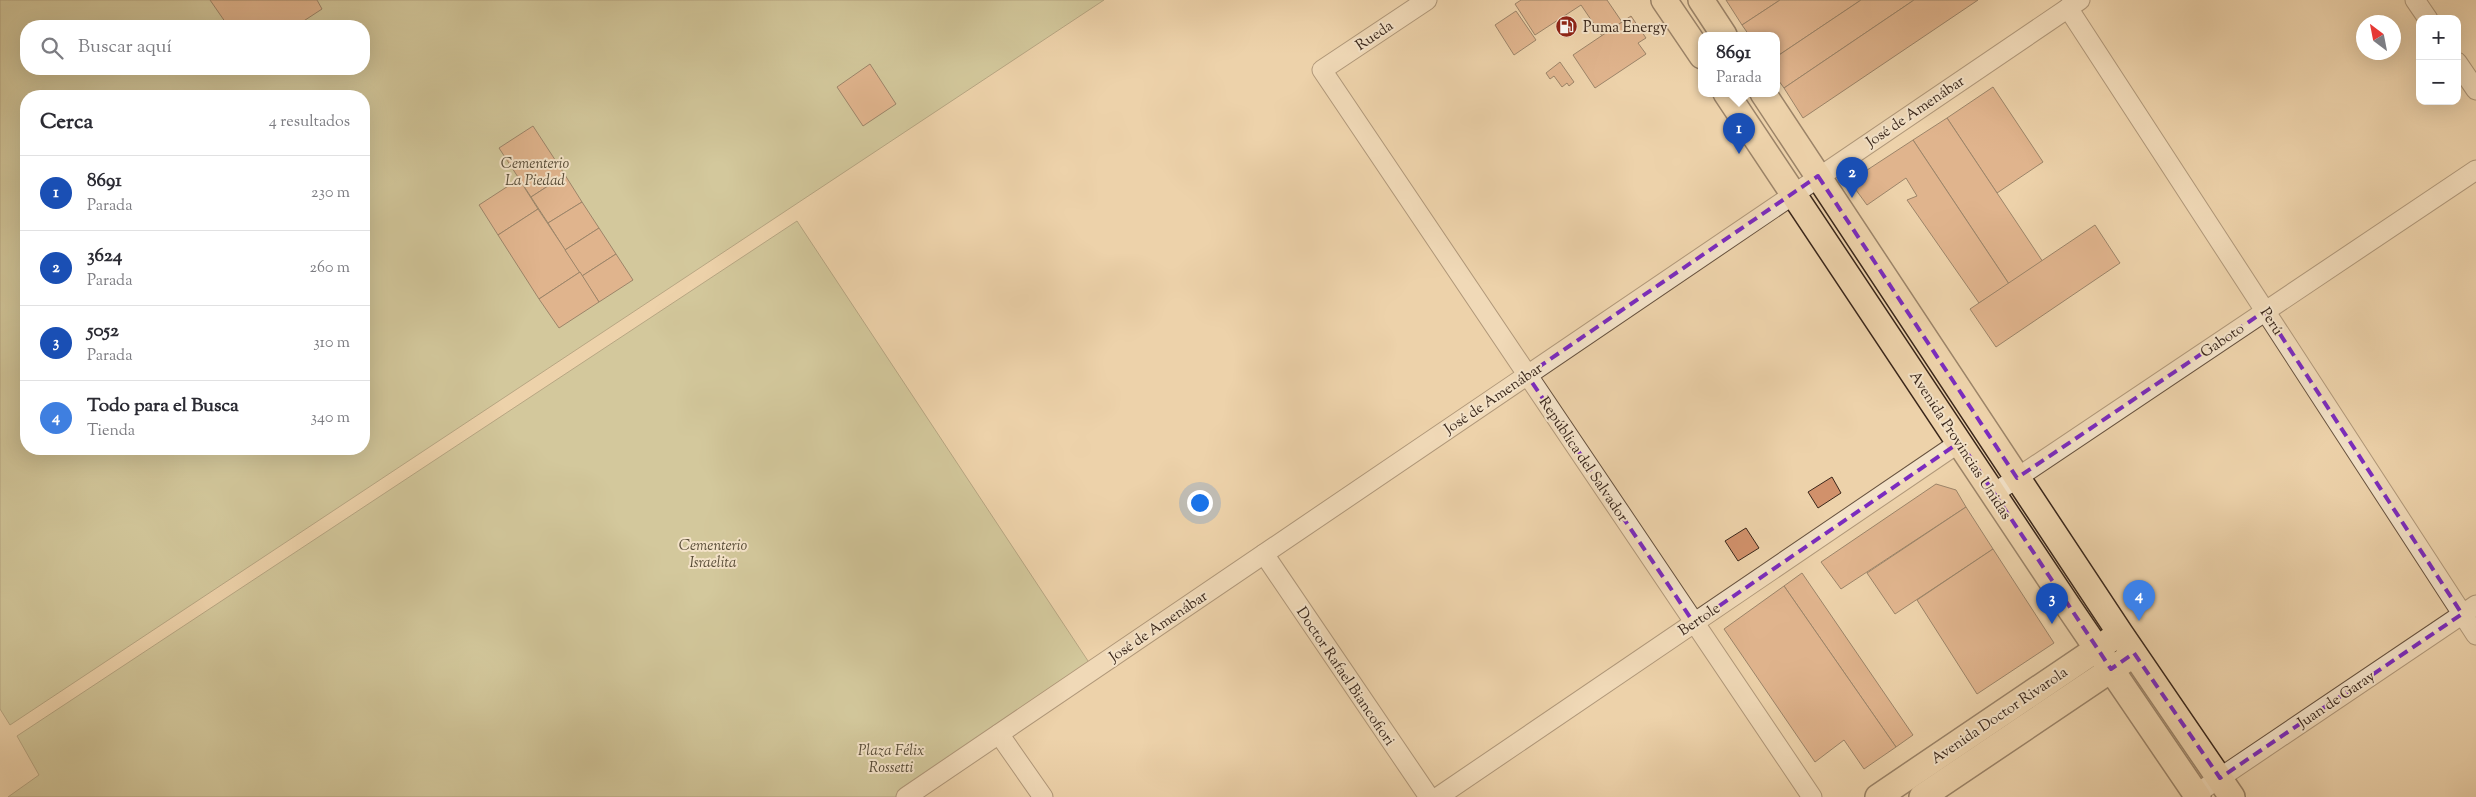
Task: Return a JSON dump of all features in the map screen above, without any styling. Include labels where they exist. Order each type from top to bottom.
[{"type":"main road","points":[[1664,0],[1698,50]]},
{"type":"main road","points":[[1701,0],[1722,32]]},
{"type":"main road","name":"Avenida Provincias Unidas","points":[[1729,97],[2197,796]]},
{"type":"main road","name":"Avenida Provincias Unidas","points":[[1765,97],[2134,654],[2226,788]]},
{"type":"main road","name":"Avenida Doctor Rivarola","points":[[1878,797],[2120,633]]},
{"type":"main road","name":"Avenida Doctor Rivarola","points":[[1922,797],[2134,654]]},
{"type":"street","name":"Rueda","points":[[1322,70],[1427,0]]},
{"type":"street","points":[[2416,0],[2425,15]]},
{"type":"street","name":"José de Amenábar","points":[[906,797],[2074,4]]},
{"type":"street","name":"Perú","points":[[2074,4],[2265,311],[2469,609],[2476,635]]},
{"type":"street","points":[[2461,68],[2476,90]]},
{"type":"street","name":"República del Salvador","points":[[1322,70],[1812,797]]},
{"type":"street","name":"Gaboto","points":[[1993,494],[2476,170]]},
{"type":"street","name":"Bertole","points":[[1438,797],[1960,442]]},
{"type":"street","name":"Doctor Rafael Biancofiori","points":[[1264,554],[1429,797]]},
{"type":"street","name":"Juan de Garay","points":[[2197,796],[2226,788],[2469,609]]},
{"type":"street","points":[[999,734],[1043,797]]},
{"type":"highlighted area","points":[[1818,176],[2017,478],[2265,311],[2462,614],[2220,778],[2134,653],[2111,669],[1960,442],[1694,623],[1527,375]]},
{"type":"green space","name":"Cementerio La Piedad","points":[[0,0],[1104,0],[10,725],[0,709]]},
{"type":"green space","name":"Cementerio Israelita","points":[[797,221],[1092,667],[900,797],[8,797],[39,775],[17,736]]},
{"type":"building","points":[[210,0],[317,0],[322,9],[305,20],[224,20]]},
{"type":"building","points":[[1521,0],[1607,0],[1622,22],[1602,36],[1581,5],[1535,35],[1515,4]]},
{"type":"building","points":[[1726,0],[1780,0],[1742,25]]},
{"type":"building","points":[[1780,0],[1861,0],[1780,54],[1780,32],[1747,32],[1742,25]]},
{"type":"building","points":[[1861,0],[1914,0],[1784,88],[1780,82],[1780,54]]},
{"type":"building","points":[[1914,0],[1978,0],[1803,118],[1784,88]]},
{"type":"building","points":[[1516,11],[1536,40],[1514,55],[1495,25]]},
{"type":"building","points":[[1631,16],[1646,38],[1638,43],[1646,54],[1595,88],[1573,55]]},
{"type":"building","points":[[1560,62],[1574,82],[1569,86],[1567,83],[1562,87],[1554,76],[1550,79],[1546,73]]},
{"type":"building","points":[[870,64],[896,104],[863,126],[837,87]]},
{"type":"building","points":[[1993,87],[2043,162],[1997,193],[1947,118]]},
{"type":"building","points":[[1947,118],[2043,262],[2009,284],[1913,140]]},
{"type":"building","points":[[533,126],[565,175],[531,197],[499,148]]},
{"type":"building","points":[[1913,140],[2009,284],[1979,303],[1907,200],[1917,196],[1906,178],[1867,205],[1856,190],[1861,174]]},
{"type":"building","points":[[565,175],[582,202],[548,223],[531,197]]},
{"type":"building","points":[[519,179],[538,209],[498,235],[479,205]]},
{"type":"building","points":[[582,202],[599,228],[565,250],[548,223]]},
{"type":"building","points":[[538,209],[580,272],[539,299],[498,235]]},
{"type":"building","points":[[2095,225],[2120,263],[1996,347],[1970,309]]},
{"type":"building","points":[[599,228],[616,254],[582,276],[565,250]]},
{"type":"building","points":[[616,254],[633,280],[599,302],[582,276]]},
{"type":"building","points":[[580,272],[599,302],[559,328],[539,299]]},
{"type":"building","points":[[1832,477],[1841,493],[1818,508],[1808,492]]},
{"type":"building","points":[[1936,484],[1956,490],[1966,507],[1841,589],[1821,562]]},
{"type":"building","points":[[1966,507],[1993,549],[1895,614],[1867,573]]},
{"type":"building","points":[[1746,528],[1759,548],[1738,561],[1725,541]]},
{"type":"building","points":[[1993,549],[2054,643],[1977,694],[1917,600]]},
{"type":"building","points":[[1802,573],[1913,735],[1896,747],[1784,586]]},
{"type":"building","points":[[1784,586],[1896,747],[1864,769],[1844,740],[1815,762],[1724,629]]},
{"type":"place","name":"Puma Energy","points":[[1567,27]]},
{"type":"place","name":"8691","points":[[1739,154]]},
{"type":"place","name":"3624","points":[[1852,198]]},
{"type":"place","name":"Todo para el Busca","points":[[2139,621]]},
{"type":"place","name":"5052","points":[[2052,624]]},
{"type":"park label","name":"Plaza Félix Rossetti","points":[[891,758]]}]
